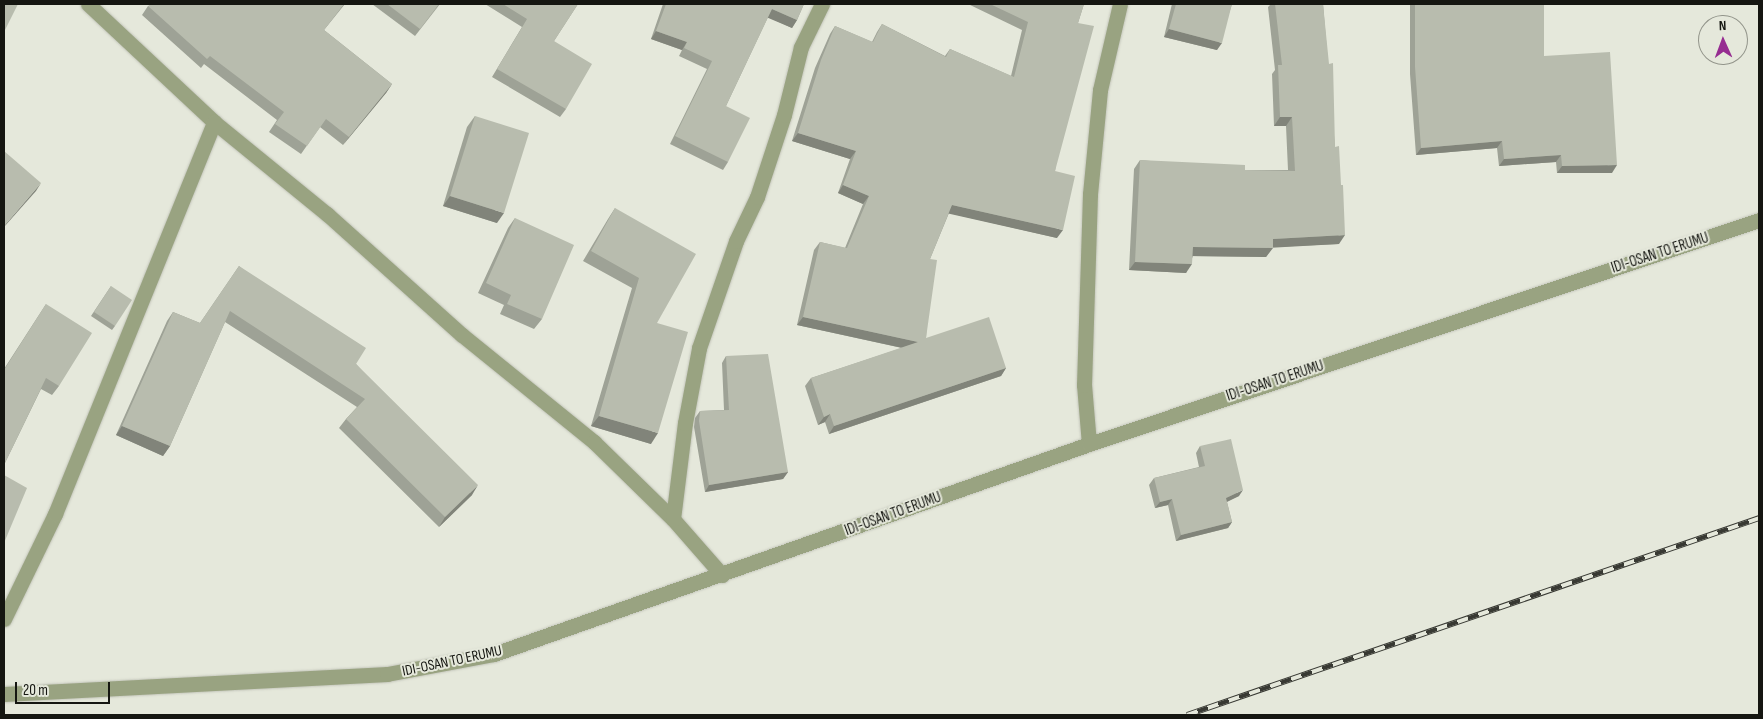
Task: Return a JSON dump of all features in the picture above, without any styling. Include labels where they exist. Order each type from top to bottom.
[{"type":"street","points":[[89,4],[214,122],[327,214],[462,335],[594,442],[673,519],[722,575]]},
{"type":"street","points":[[673,519],[685,423],[700,348],[736,241],[757,197],[784,115],[801,46],[822,4]]},
{"type":"street","points":[[1089,444],[1084,385],[1090,194],[1100,90],[1120,4]]},
{"type":"street","points":[[4,620],[55,514],[214,122]]},
{"type":"street","name":"IDI-OSAN TO ERUMU","points":[[4,694],[387,674],[494,654],[1089,444],[1759,220]]},
{"type":"building","points":[[4,4],[18,4],[4,32]]},
{"type":"building","points":[[151,4],[344,4],[324,30],[392,84],[349,137],[326,119],[307,146],[275,124],[284,112],[210,56],[207,59],[148,6]]},
{"type":"building","points":[[387,4],[439,4],[420,29]]},
{"type":"building","points":[[503,4],[578,4],[554,41],[592,64],[566,109],[497,69],[527,19]]},
{"type":"building","points":[[666,4],[804,4],[797,20],[772,9],[726,106],[750,118],[728,162],[675,136],[712,61],[684,48],[687,42],[656,31]]},
{"type":"building","points":[[990,4],[1084,4],[1078,23],[1094,26],[1055,171],[1075,176],[1063,230],[952,205],[930,259],[937,260],[926,338],[989,317],[1006,368],[834,426],[830,414],[824,417],[811,378],[918,342],[803,317],[820,242],[847,248],[869,196],[843,185],[856,151],[798,133],[821,60],[835,26],[873,42],[882,24],[946,57],[950,49],[1014,77],[1028,22]]},
{"type":"building","points":[[1176,4],[1232,4],[1222,43],[1169,29]]},
{"type":"building","points":[[1275,4],[1323,4],[1329,64],[1333,63],[1335,147],[1339,146],[1345,235],[1273,239],[1273,248],[1193,247],[1192,264],[1135,262],[1140,160],[1245,165],[1245,170],[1295,171],[1292,117],[1280,117],[1278,65],[1282,65]]},
{"type":"building","points":[[1415,4],[1544,4],[1544,56],[1610,52],[1617,165],[1562,166],[1561,155],[1504,159],[1502,141],[1421,148],[1415,67]]},
{"type":"building","points":[[475,116],[529,133],[504,213],[450,196]]},
{"type":"building","points":[[4,151],[41,183],[4,226]]},
{"type":"building","points":[[615,208],[696,254],[657,323],[688,332],[658,433],[599,416],[639,278],[591,251]]},
{"type":"building","points":[[515,218],[574,245],[542,319],[507,304],[511,295],[486,283]]},
{"type":"building","points":[[239,266],[366,348],[356,364],[478,485],[445,517],[346,419],[365,399],[230,311],[170,446],[122,426],[173,312],[200,323]]},
{"type":"building","points":[[111,286],[132,300],[115,326],[94,312]]},
{"type":"building","points":[[46,304],[92,333],[59,386],[46,378],[4,465],[4,370]]},
{"type":"building","points":[[768,354],[788,472],[709,485],[699,421],[700,411],[729,410],[726,356]]},
{"type":"building","points":[[1231,439],[1243,490],[1226,498],[1232,522],[1181,535],[1172,499],[1160,502],[1154,478],[1205,466],[1200,446]]},
{"type":"building","points":[[4,475],[27,488],[4,543]]},
{"type":"railway","points":[[1187,715],[1759,518]]}]
